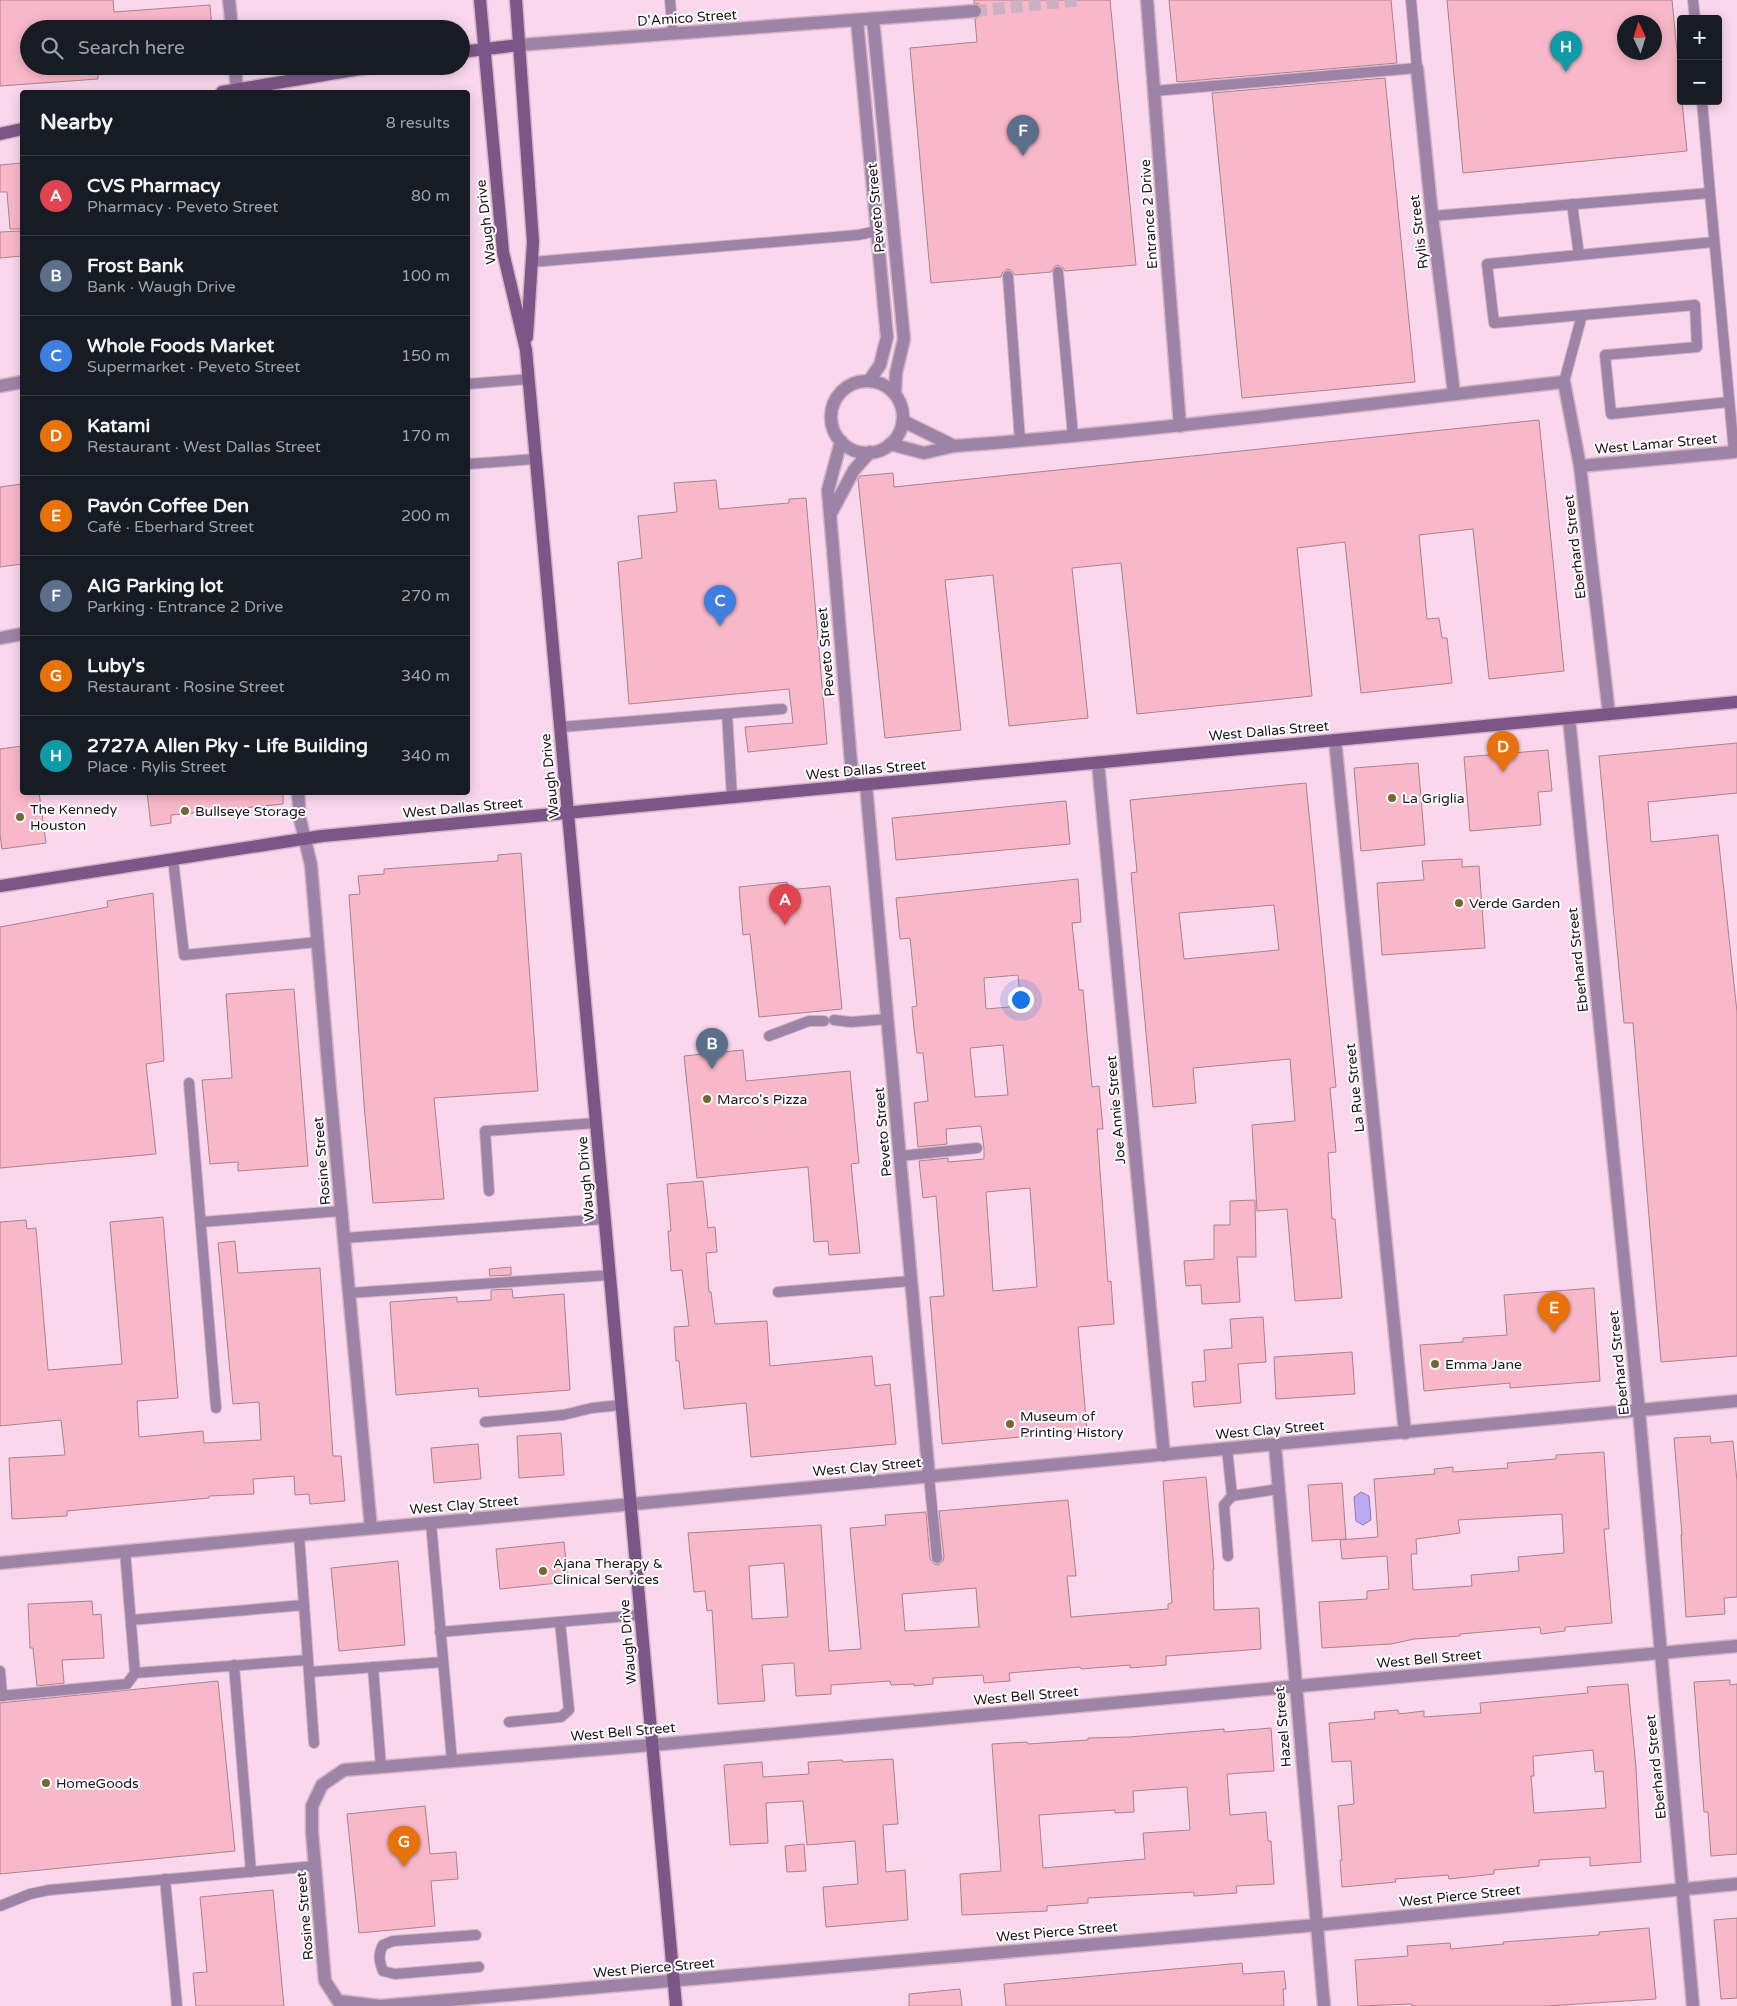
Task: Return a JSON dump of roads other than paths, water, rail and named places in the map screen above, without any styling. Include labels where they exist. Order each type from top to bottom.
[{"type":"main road","name":"Waugh Drive","points":[[480,0],[503,252],[526,350],[529,380],[676,2006]]},
{"type":"main road","name":"Waugh Drive","points":[[516,0],[533,242],[526,350]]},
{"type":"main road","name":"D'Amico Street","points":[[470,50],[519,45]]},
{"type":"main road","points":[[243,90],[327,75]]},
{"type":"main road","points":[[0,134],[20,130]]},
{"type":"main road","name":"West Dallas Street","points":[[0,886],[305,838],[1737,702]]},
{"type":"street","points":[[229,0],[231,20]]},
{"type":"street","name":"Entrance 2 Drive","points":[[1147,0],[1180,426]]},
{"type":"street","name":"D'Amico Street","points":[[519,45],[975,11]]},
{"type":"street","name":"Peveto Street","points":[[873,19],[904,339],[896,373],[895,394]]},
{"type":"street","name":"Peveto Street","points":[[857,20],[887,337],[880,365],[870,381]]},
{"type":"street","name":"Rylis Street","points":[[1417,68],[1432,216],[1454,393]]},
{"type":"street","points":[[236,75],[237,90]]},
{"type":"street","points":[[870,381],[888,387],[895,394],[900,402],[903,421],[898,434],[890,444],[881,450],[859,452],[849,448],[841,441],[832,424],[831,415],[837,397],[851,385],[870,381]]},
{"type":"street","points":[[0,386],[20,382]]},
{"type":"street","points":[[890,444],[924,453],[954,446],[1180,426],[1454,393],[1564,382]]},
{"type":"street","name":"Eberhard Street","points":[[1564,382],[1572,414],[1580,466],[1609,714]]},
{"type":"street","points":[[903,421],[954,446]]},
{"type":"street","name":"Peveto Street","points":[[841,441],[828,490],[853,786]]},
{"type":"street","points":[[830,515],[854,470],[870,452]]},
{"type":"street","name":"West Lamar Street","points":[[1580,466],[1735,452]]},
{"type":"street","points":[[0,638],[20,634]]},
{"type":"street","name":"Eberhard Street","points":[[1568,718],[1639,1411],[1693,2006]]},
{"type":"street","name":"La Rue Street","points":[[1335,740],[1405,1433]]},
{"type":"street","name":"Joe Annie Street","points":[[1098,763],[1164,1455]]},
{"type":"street","name":"Peveto Street","points":[[866,785],[929,1477]]},
{"type":"street","name":"Rosine Street","points":[[298,795],[300,819],[311,865],[371,1528]]},
{"type":"street","name":"West Clay Street","points":[[0,1563],[1737,1401]]},
{"type":"street","name":"Hazel Street","points":[[1275,1445],[1324,2006]]},
{"type":"street","name":"West Bell Street","points":[[322,1785],[344,1770],[1737,1646]]},
{"type":"street","name":"Rosine Street","points":[[322,1785],[312,1806],[325,1981],[338,2001],[380,2006]]},
{"type":"street","name":"West Pierce Street","points":[[380,2006],[1317,1925],[1737,1884]]},
{"type":"lane","points":[[670,0],[673,34]]},
{"type":"lane","points":[[1154,91],[1417,68],[1411,0]]},
{"type":"lane","points":[[1693,0],[1695,15]]},
{"type":"lane","points":[[1702,105],[1735,452]]},
{"type":"lane","points":[[1432,216],[1710,193]]},
{"type":"lane","points":[[1572,204],[1579,255]]},
{"type":"lane","points":[[532,262],[858,236],[877,231]]},
{"type":"lane","points":[[1714,242],[1487,264],[1494,323],[1695,305],[1697,347],[1605,355],[1611,414],[1729,402]]},
{"type":"lane","points":[[1058,272],[1073,436]]},
{"type":"lane","points":[[1008,276],[1020,441]]},
{"type":"lane","points":[[1564,382],[1582,315]]},
{"type":"lane","points":[[470,384],[529,380]]},
{"type":"lane","points":[[470,464],[536,458]]},
{"type":"lane","points":[[561,727],[782,709]]},
{"type":"lane","points":[[727,714],[732,797]]},
{"type":"lane","points":[[173,859],[184,955],[318,942]]},
{"type":"lane","points":[[769,1036],[809,1021],[851,1022],[888,1019]]},
{"type":"lane","points":[[189,1083],[216,1408]]},
{"type":"lane","points":[[489,1192],[485,1131],[596,1123]]},
{"type":"lane","points":[[900,1156],[977,1148]]},
{"type":"lane","points":[[201,1222],[341,1211]]},
{"type":"lane","points":[[344,1238],[605,1219]]},
{"type":"lane","points":[[349,1293],[610,1275]]},
{"type":"lane","points":[[778,1292],[911,1281]]},
{"type":"lane","points":[[485,1422],[563,1415],[592,1408],[621,1405]]},
{"type":"lane","points":[[1228,1449],[1232,1496]]},
{"type":"lane","points":[[929,1477],[937,1558]]},
{"type":"lane","points":[[1228,1556],[1224,1505],[1232,1496],[1279,1489]]},
{"type":"lane","points":[[431,1523],[452,1761]]},
{"type":"lane","points":[[299,1535],[314,1743]]},
{"type":"lane","points":[[0,1671],[1,1696],[127,1684],[135,1673],[125,1551]]},
{"type":"lane","points":[[130,1620],[304,1605]]},
{"type":"lane","points":[[440,1632],[640,1615]]},
{"type":"lane","points":[[509,1722],[561,1717],[569,1710],[560,1622]]},
{"type":"lane","points":[[135,1673],[308,1660]]},
{"type":"lane","points":[[308,1672],[443,1662]]},
{"type":"lane","points":[[234,1665],[251,1872]]},
{"type":"lane","points":[[373,1667],[381,1767]]},
{"type":"lane","points":[[0,1906],[30,1894],[49,1890],[316,1866]]},
{"type":"lane","points":[[165,1880],[177,2006]]},
{"type":"lane","points":[[476,1935],[394,1941],[383,1944],[379,1951],[379,1962],[383,1971],[394,1974],[479,1967]]},
{"type":"tunnel","points":[[975,11],[1082,0]]},
{"type":"place","name":"2727A Allen Pky - Life Building","points":[[1566,72]]},
{"type":"place","name":"AIG Parking lot","points":[[1023,156]]},
{"type":"place","name":"Whole Foods Market","points":[[720,626]]},
{"type":"place","name":"Katami","points":[[1503,772]]},
{"type":"place","name":"La Griglia","points":[[1392,798]]},
{"type":"place","name":"Bullseye Storage","points":[[185,811]]},
{"type":"place","name":"The Kennedy Houston","points":[[20,817]]},
{"type":"place","name":"Verde Garden","points":[[1459,903]]},
{"type":"place","name":"CVS Pharmacy","points":[[785,925]]},
{"type":"place","name":"Frost Bank","points":[[712,1069]]},
{"type":"place","name":"Marco's Pizza","points":[[707,1099]]},
{"type":"place","name":"Pavón Coffee Den","points":[[1554,1333]]},
{"type":"place","name":"Emma Jane","points":[[1435,1364]]},
{"type":"place","name":"Museum of Printing History","points":[[1010,1424]]},
{"type":"place","name":"Ajana Therapy & Clinical Services","points":[[543,1571]]},
{"type":"place","name":"HomeGoods","points":[[46,1783]]},
{"type":"place","name":"Luby's","points":[[404,1867]]}]
